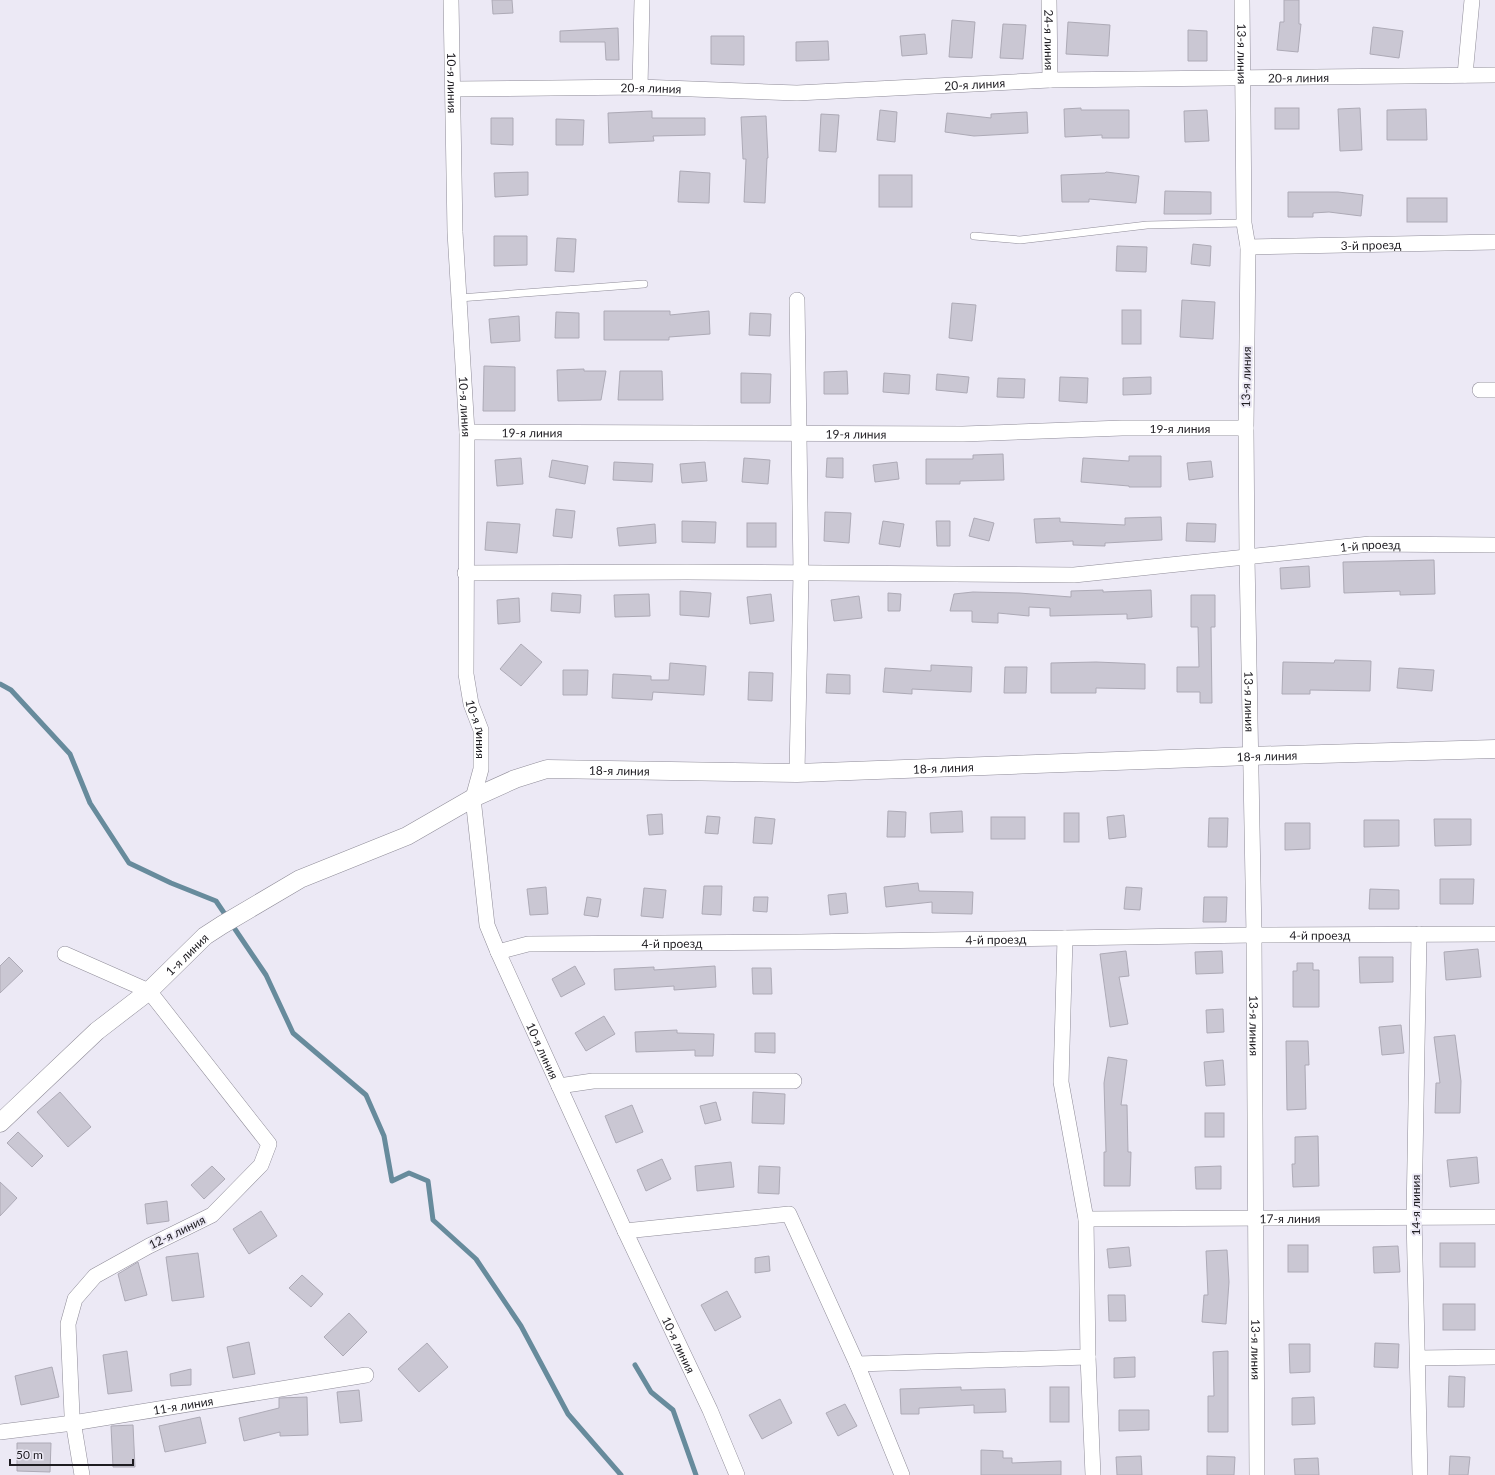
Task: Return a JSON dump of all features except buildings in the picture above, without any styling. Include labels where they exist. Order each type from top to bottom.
[{"type":"street","name":"10-я линия","points":[[451,0],[454,89],[455,232],[467,432],[465,573],[466,674],[471,704],[480,730],[481,769],[473,798],[487,925],[625,1231],[710,1410],[737,1475]]},
{"type":"street","points":[[640,88],[642,0]]},
{"type":"street","name":"24-я линия","points":[[1049,0],[1050,80]]},
{"type":"street","name":"13-я линия","points":[[1242,0],[1244,223],[1248,247],[1246,428],[1254,936],[1257,1475]]},
{"type":"street","points":[[1465,75],[1472,0]]},
{"type":"street","name":"20-я линия","points":[[454,89],[640,88],[796,93],[1050,80],[1495,75]]},
{"type":"street","name":"3-й проезд","points":[[1248,247],[1495,242]]},
{"type":"street","points":[[797,300],[801,573],[797,773]]},
{"type":"street","points":[[1480,390],[1495,390]]},
{"type":"street","name":"19-я линия","points":[[467,432],[963,434],[1122,428],[1246,428]]},
{"type":"street","name":"1-й проезд","points":[[465,573],[687,572],[1074,575],[1370,544],[1495,545]]},
{"type":"street","name":"18-я линия","points":[[408,836],[473,798],[515,779],[547,769],[797,773],[1250,756],[1495,749]]},
{"type":"street","name":"1-я линия","points":[[0,1123],[97,1031],[149,991],[205,936],[300,879],[408,836]]},
{"type":"street","name":"14-я линия","points":[[1419,934],[1414,1217],[1420,1475]]},
{"type":"street","name":"4-й проезд","points":[[498,952],[528,944],[1495,934]]},
{"type":"street","points":[[1065,938],[1061,1082],[1086,1219],[1088,1357],[1092,1475]]},
{"type":"street","points":[[65,954],[149,991]]},
{"type":"street","name":"12-я линия","points":[[82,1475],[73,1423],[68,1324],[75,1299],[95,1276],[149,1246],[212,1215],[261,1165],[269,1144],[149,991]]},
{"type":"street","points":[[559,1086],[593,1081],[794,1081]]},
{"type":"street","points":[[625,1231],[790,1214],[857,1364],[902,1475]]},
{"type":"street","name":"17-я линия","points":[[1086,1219],[1495,1217]]},
{"type":"street","points":[[857,1364],[1088,1357]]},
{"type":"street","points":[[1418,1358],[1495,1357]]},
{"type":"street","name":"11-я линия","points":[[0,1432],[73,1423],[366,1375]]},
{"type":"lane","points":[[974,236],[1020,240],[1147,225],[1244,223]]},
{"type":"lane","points":[[459,298],[644,284]]},
{"type":"waterway","points":[[0,684],[11,690],[70,754],[90,803],[129,863],[171,883],[216,901],[266,975],[293,1033],[366,1095],[384,1136],[392,1181],[409,1173],[428,1181],[433,1220],[476,1259],[521,1326],[568,1414],[621,1475]]},
{"type":"waterway","points":[[635,1365],[651,1392],[673,1410],[696,1475]]}]
